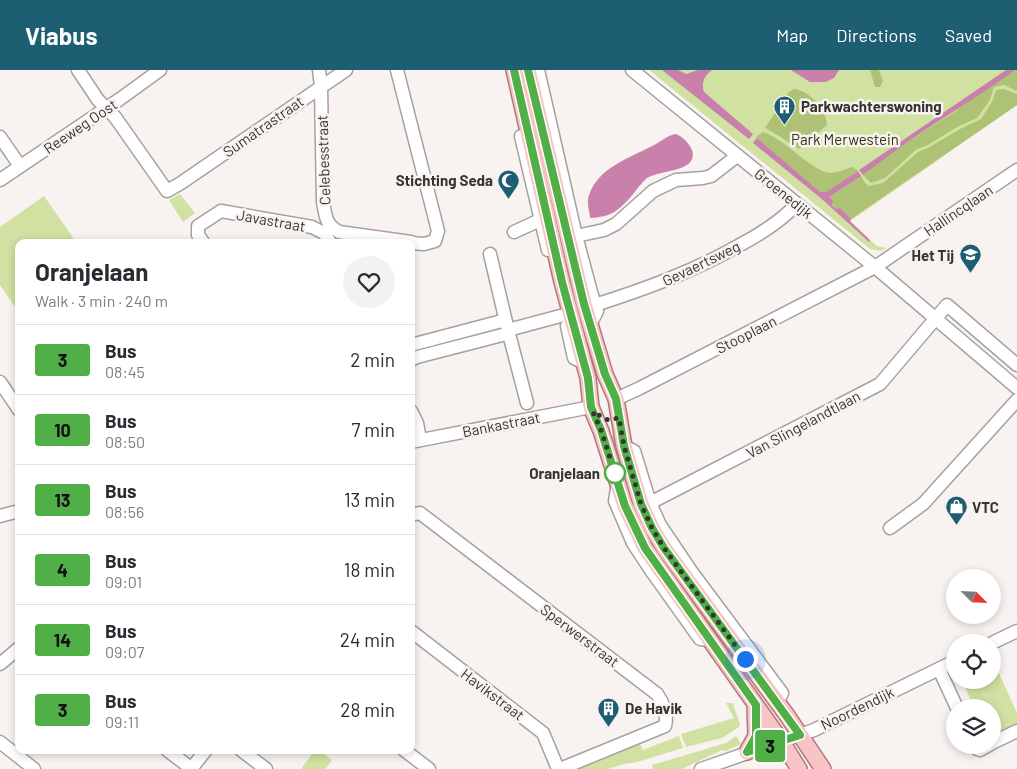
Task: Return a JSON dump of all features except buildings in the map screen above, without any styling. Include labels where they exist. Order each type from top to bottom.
[{"type":"main road","points":[[514,70],[562,282],[590,386],[592,410],[601,430],[625,506],[645,548],[782,742],[798,769]]},
{"type":"main road","points":[[528,70],[590,325],[605,374],[614,395],[624,446],[641,504],[664,548],[778,703],[823,769]]},
{"type":"main road","points":[[590,386],[603,384],[614,395]]},
{"type":"main road","points":[[592,410],[608,420],[619,418]]},
{"type":"main road","points":[[747,752],[756,736],[756,705]]},
{"type":"street","points":[[78,70],[98,100],[107,108]]},
{"type":"street","name":"Reeweg Oost","points":[[0,180],[160,70]]},
{"type":"street","name":"Celebesstraat","points":[[319,70],[321,86],[323,202],[326,220]]},
{"type":"street","name":"Sumatrastraat","points":[[107,108],[167,191],[346,70]]},
{"type":"street","name":"Javastraat","points":[[397,70],[438,231],[435,241],[424,244],[415,243]]},
{"type":"street","points":[[507,70],[540,220],[574,358],[584,363]]},
{"type":"street","points":[[538,70],[576,236],[598,311],[590,325]]},
{"type":"street","name":"Groenedijk","points":[[632,70],[875,267],[1017,388]]},
{"type":"street","points":[[0,138],[20,166]]},
{"type":"street","points":[[576,236],[604,230],[616,224],[652,192],[676,180],[711,176],[737,156]]},
{"type":"street","name":"Hallincqlaan","points":[[875,267],[1017,170]]},
{"type":"street","name":"Gevaertsweg","points":[[595,305],[659,284],[710,262],[784,217],[797,204]]},
{"type":"street","name":"Javastraat","points":[[200,239],[198,236],[198,226],[221,211],[312,227],[324,234],[328,239]]},
{"type":"street","name":"Javastraat","points":[[326,220],[330,227],[339,232],[385,239]]},
{"type":"street","points":[[514,232],[540,220]]},
{"type":"street","points":[[490,254],[527,403]]},
{"type":"street","name":"Stooplaan","points":[[614,395],[657,380],[875,267]]},
{"type":"street","points":[[936,318],[948,304],[1017,365]]},
{"type":"street","points":[[507,326],[564,315]]},
{"type":"street","name":"Van Slingelandtlaan","points":[[650,503],[880,384],[936,318]]},
{"type":"street","points":[[415,344],[502,321],[507,326]]},
{"type":"street","points":[[415,359],[506,334],[507,326]]},
{"type":"street","points":[[0,382],[15,404]]},
{"type":"street","points":[[890,528],[923,504],[1016,403]]},
{"type":"street","name":"Bankastraat","points":[[416,441],[592,410]]},
{"type":"street","points":[[415,419],[417,423],[416,441]]},
{"type":"street","points":[[624,446],[634,451],[650,503],[660,525],[674,548],[782,693],[778,703]]},
{"type":"street","points":[[0,516],[15,512]]},
{"type":"street","name":"Sperwerstraat","points":[[415,514],[420,513],[657,694],[667,717],[665,726],[559,769]]},
{"type":"street","points":[[1001,639],[1017,631]]},
{"type":"street","name":"Havikstraat","points":[[415,634],[544,733],[559,769]]},
{"type":"street","points":[[0,664],[15,651]]},
{"type":"street","name":"Noordendijk","points":[[701,769],[747,752],[782,742],[824,725],[946,665]]},
{"type":"street","points":[[939,668],[953,699]]},
{"type":"street","points":[[1001,739],[1017,731]]},
{"type":"street","points":[[0,742],[15,754]]},
{"type":"street","points":[[15,754],[34,769]]},
{"type":"street","points":[[172,754],[191,769],[203,754]]},
{"type":"street","points":[[246,754],[266,769]]},
{"type":"street","points":[[409,754],[429,769]]},
{"type":"green space","name":"Park Merwestein","points":[[649,70],[1017,70],[1017,105],[849,222],[877,246],[886,248],[881,251],[870,249]]},
{"type":"green space","points":[[870,70],[879,70],[883,81],[880,87],[875,87]]},
{"type":"green space","points":[[1017,70],[1017,91],[1004,85],[994,87],[990,100],[977,118],[917,149],[885,178],[871,183],[863,175],[909,141]]},
{"type":"green space","points":[[794,89],[800,90],[811,97],[821,107],[827,125],[799,149],[765,128],[789,92]]},
{"type":"green space","points":[[1003,89],[1017,94],[1017,105],[851,219],[832,204],[829,197],[861,176],[869,186],[883,183],[918,152],[981,119],[992,102],[996,90]]},
{"type":"green space","points":[[763,132],[771,135],[814,167],[823,171],[833,173],[852,167],[858,171],[826,192],[820,192],[756,137]]},
{"type":"green space","points":[[180,194],[195,213],[183,222],[169,200]]},
{"type":"green space","points":[[44,196],[74,239],[15,239],[15,307],[0,285],[0,227]]},
{"type":"green space","points":[[617,434],[627,471],[777,710],[774,712],[751,680],[715,638],[638,526],[608,437]]},
{"type":"green space","points":[[1001,678],[1017,713],[1017,726],[1001,734],[1001,699],[970,699],[966,689],[1001,689]]},
{"type":"green space","points":[[726,703],[733,703],[739,727],[722,738],[686,747],[681,734],[734,718]]},
{"type":"green space","points":[[679,736],[683,748],[608,769],[573,769],[639,742],[643,750]]},
{"type":"green space","points":[[736,736],[741,744],[726,751],[722,750],[682,769],[653,769],[652,765],[726,743]]},
{"type":"green space","points":[[312,754],[324,754],[332,760],[325,769],[301,769]]},
{"type":"shaded area","points":[[662,70],[678,70],[686,74],[698,70],[712,70],[704,80],[704,92],[753,134],[749,139]]},
{"type":"shaded area","points":[[791,70],[839,70],[834,78],[826,82],[810,82]]},
{"type":"shaded area","points":[[1006,70],[1015,70],[909,141],[863,175],[859,170]]},
{"type":"shaded area","points":[[676,134],[686,140],[692,150],[693,157],[690,163],[684,167],[646,179],[619,209],[604,216],[590,218],[588,198],[599,178],[615,165]]},
{"type":"shaded area","points":[[757,138],[820,192],[826,192],[858,171],[861,176],[829,197],[833,201],[832,205],[836,209],[840,208],[851,219],[850,221],[870,240],[869,242],[823,200],[753,143]]},
{"type":"bus line","name":"3","points":[[514,70],[562,282],[590,386],[591,407],[612,462],[625,506],[645,548],[756,705],[756,736],[747,752],[800,735],[664,548],[641,504],[619,426],[616,399],[605,374],[584,304],[528,70]]},
{"type":"place","name":"Parkwachterswoning","points":[[785,125]]},
{"type":"place","name":"Stichting Seda","points":[[509,199]]},
{"type":"place","name":"Het Tij","points":[[970,274]]},
{"type":"place","name":"Oranjelaan","points":[[615,473]]},
{"type":"place","name":"VTC","points":[[956,526]]},
{"type":"place","name":"De Havik","points":[[609,727]]},
{"type":"route","points":[[615,473],[593,412],[608,420],[619,418],[624,446],[641,504],[652,528],[664,548],[745,659]]}]
